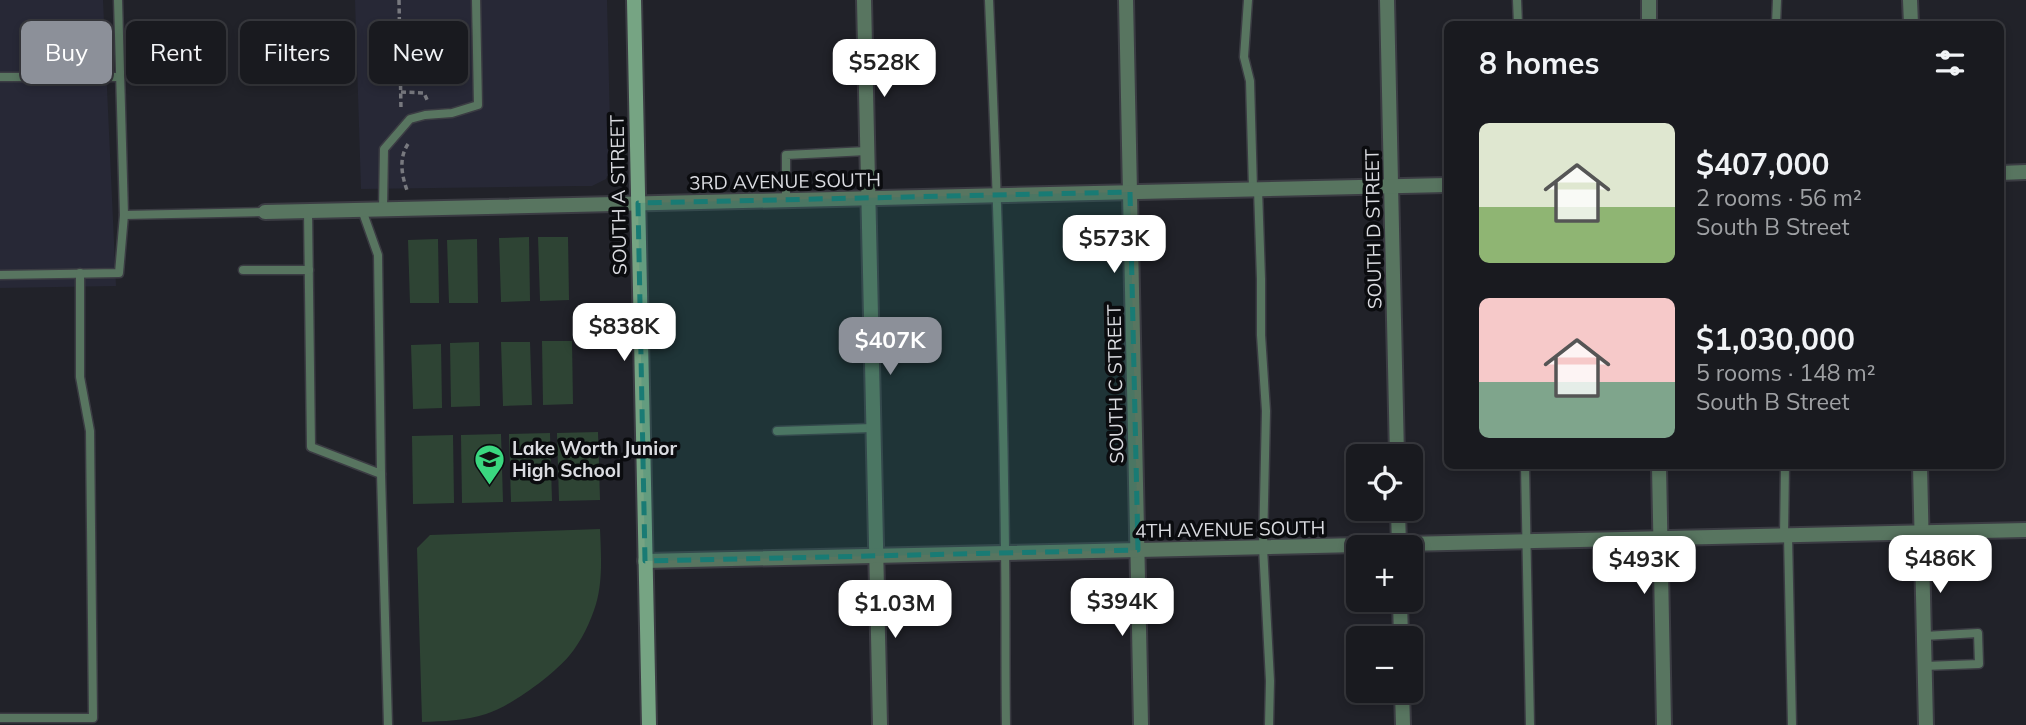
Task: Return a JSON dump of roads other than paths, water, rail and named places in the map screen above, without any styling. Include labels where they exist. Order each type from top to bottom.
[{"type":"street","name":"SOUTH A STREET","points":[[634,0],[649,725]]},
{"type":"street","points":[[864,0],[880,725]]},
{"type":"street","name":"SOUTH C STREET","points":[[1126,0],[1141,725]]},
{"type":"street","name":"SOUTH D STREET","points":[[1387,0],[1397,444]]},
{"type":"street","points":[[1649,0],[1649,21]]},
{"type":"street","points":[[1910,0],[1911,21]]},
{"type":"street","points":[[2004,173],[2026,172]]},
{"type":"street","name":"3RD AVENUE SOUTH","points":[[265,212],[1444,185]]},
{"type":"street","points":[[1658,469],[1664,725]]},
{"type":"street","points":[[1920,469],[1926,725]]},
{"type":"street","name":"4TH AVENUE SOUTH","points":[[1423,545],[2026,530]]},
{"type":"street","name":"4TH AVENUE SOUTH","points":[[645,561],[1346,546]]},
{"type":"street","points":[[1402,703],[1403,725]]},
{"type":"lane","points":[[0,275],[119,273],[124,215],[118,0]]},
{"type":"lane","points":[[383,209],[384,149],[407,122],[415,117],[452,113],[478,105],[476,0]]},
{"type":"lane","points":[[989,0],[997,195],[1006,725]]},
{"type":"lane","points":[[1248,0],[1244,57],[1250,81],[1265,411],[1263,547],[1270,681],[1269,725]]},
{"type":"lane","points":[[1517,0],[1518,21]]},
{"type":"lane","points":[[1776,21],[1777,0]]},
{"type":"lane","points":[[0,78],[120,77]]},
{"type":"lane","points":[[786,200],[786,155],[867,151]]},
{"type":"lane","points":[[362,210],[378,256],[388,725]]},
{"type":"lane","points":[[308,211],[311,447],[381,474]]},
{"type":"lane","name":"3RD AVENUE SOUTH","points":[[124,215],[265,212]]},
{"type":"lane","points":[[243,270],[309,270]]},
{"type":"lane","points":[[0,718],[93,721],[90,431],[80,377],[80,273]]},
{"type":"lane","points":[[777,431],[873,428]]},
{"type":"lane","points":[[1525,469],[1530,725]]},
{"type":"lane","points":[[1785,469],[1792,725]]},
{"type":"lane","points":[[1924,636],[1978,634],[1979,664],[1924,666]]},
{"type":"place","name":"Lake Worth Junior High School","points":[[489,486]]}]
